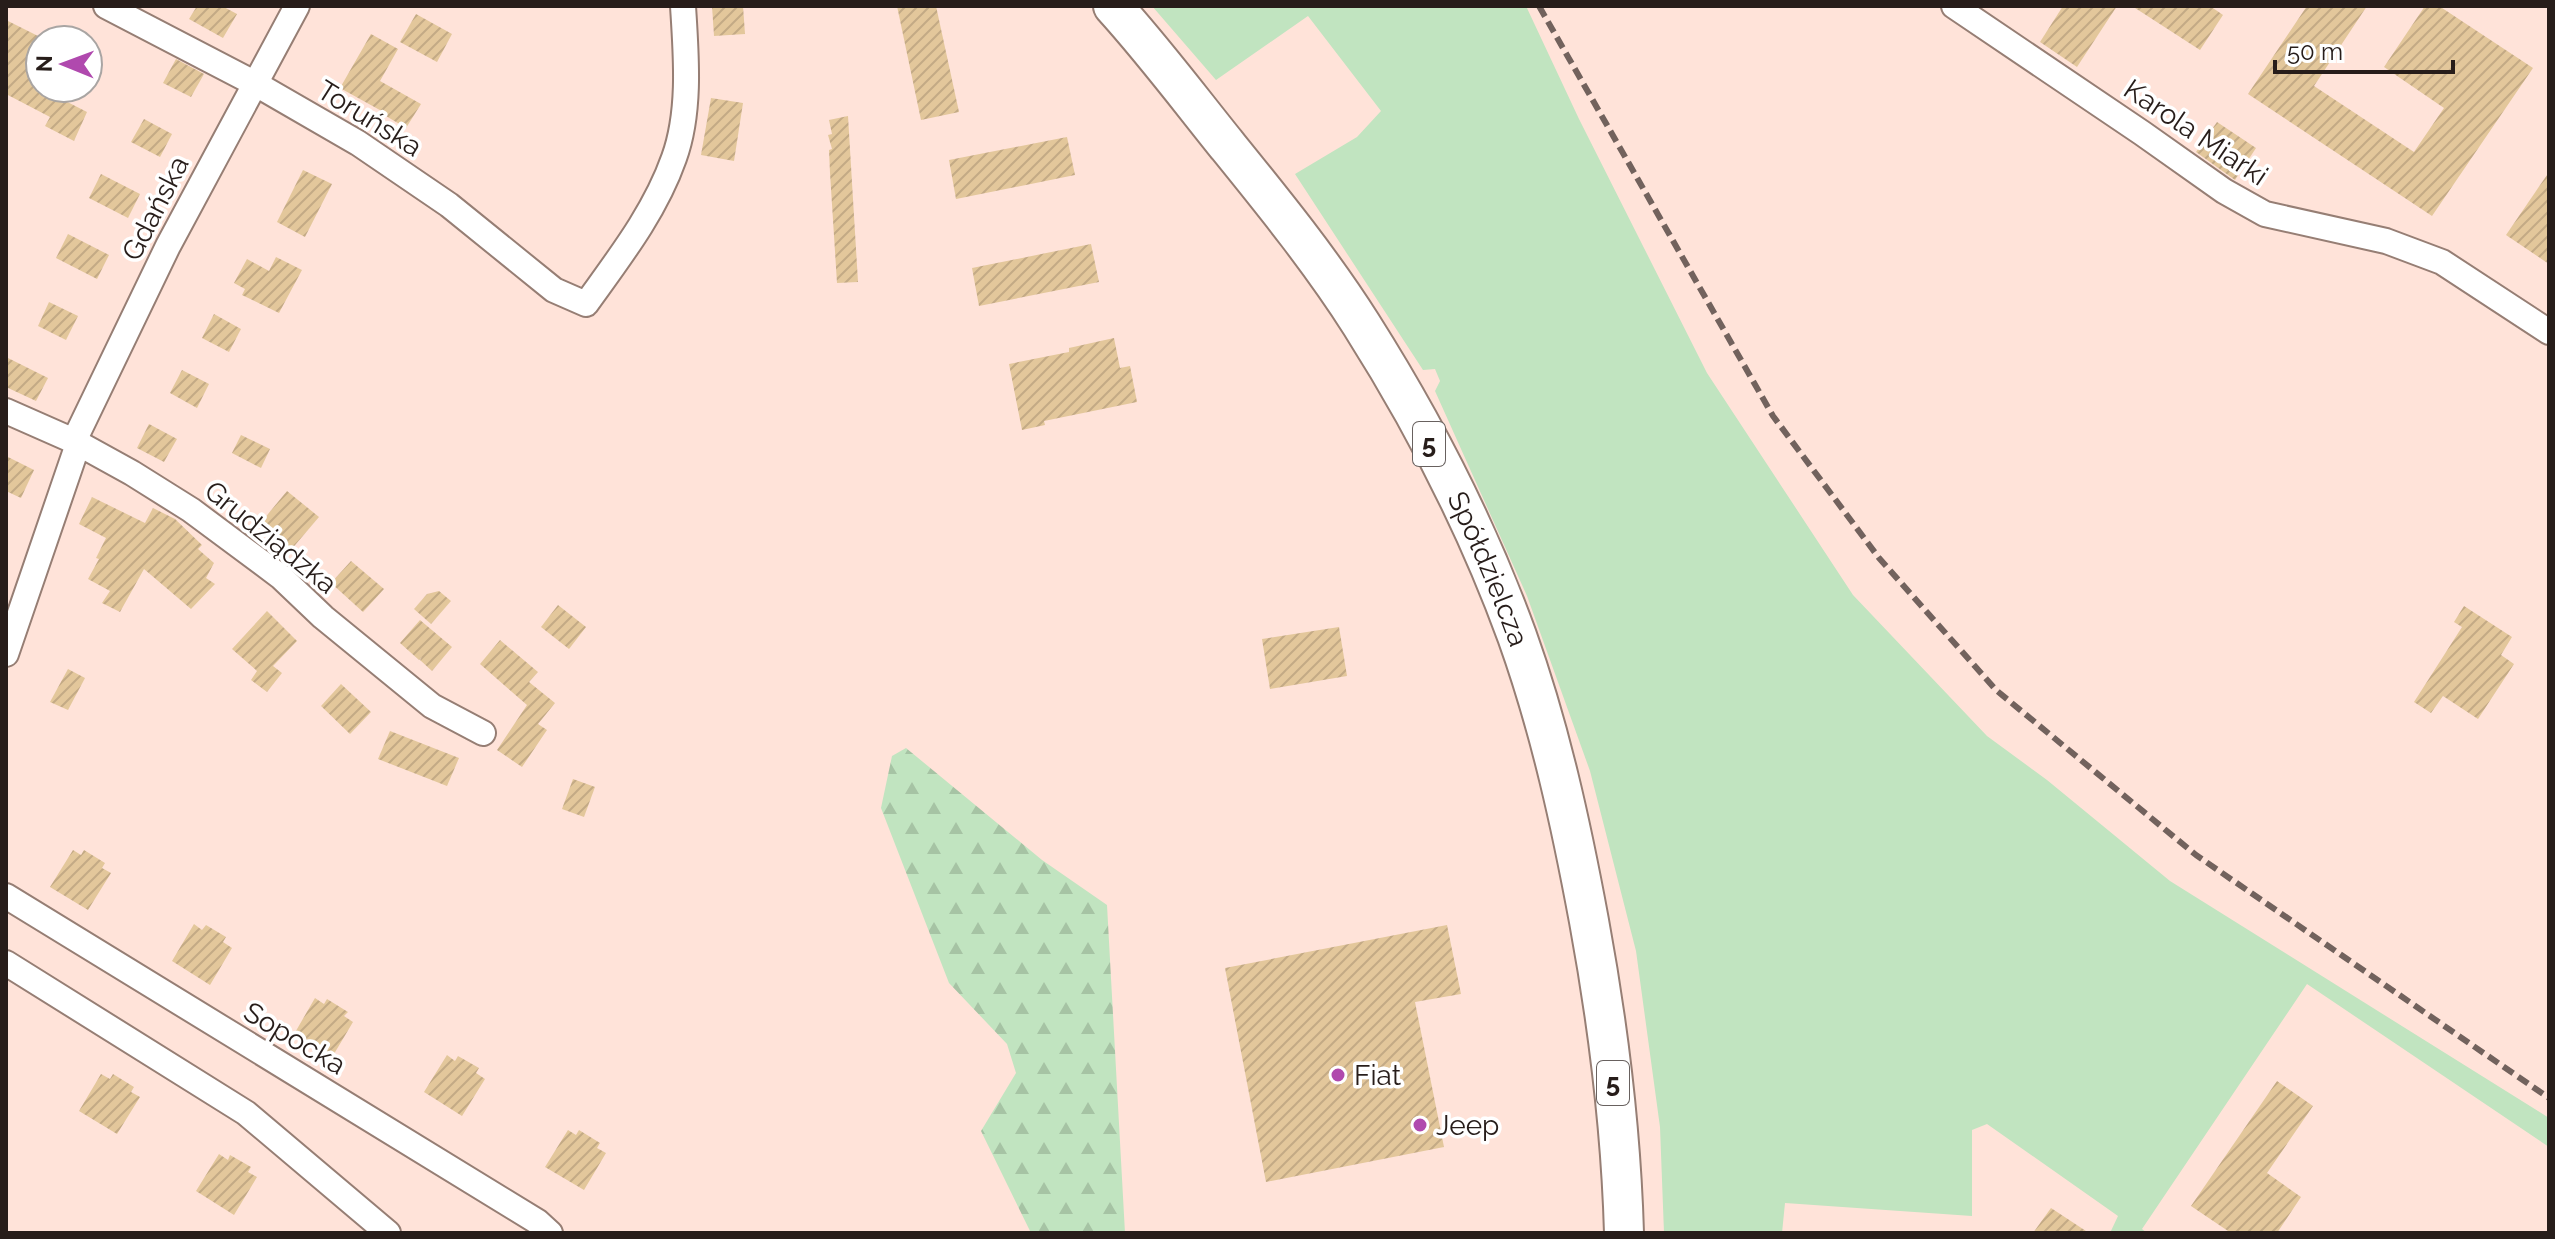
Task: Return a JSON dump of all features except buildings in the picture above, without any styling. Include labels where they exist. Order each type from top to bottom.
[{"type":"main road","name":"Spółdzielcza","points":[[1113,6],[1273,203],[1348,303],[1383,359],[1428,443],[1498,589],[1532,680],[1575,845],[1611,1055],[1624,1233]]},
{"type":"street","name":"Toruńska","points":[[106,6],[254,83],[358,143],[449,205],[554,290],[586,304],[644,222],[675,157],[685,87],[683,6]]},
{"type":"street","name":"Gdańska","points":[[6,654],[76,443],[168,246],[297,6]]},
{"type":"street","name":"Karola Miarki","points":[[1954,6],[2224,191],[2265,214],[2386,241],[2442,262],[2549,332]]},
{"type":"street","name":"Grudziądzka","points":[[6,411],[76,443],[191,510],[281,577],[323,617],[432,706],[483,733]]},
{"type":"street","name":"Sopocka","points":[[6,896],[538,1222],[550,1233]]},
{"type":"street","points":[[6,963],[246,1113],[388,1233]]},
{"type":"green space","points":[[1152,6],[1526,6],[1579,119],[1707,373],[1853,595],[1987,736],[2047,780],[2170,881],[2549,1118],[2549,1147],[2307,984],[2142,1229],[2147,1233],[2110,1233],[2118,1216],[1987,1124],[1972,1130],[1972,1216],[1785,1203],[1782,1233],[1664,1233],[1660,1127],[1636,951],[1590,771],[1527,596],[1435,391],[1440,381],[1435,369],[1423,370],[1295,174],[1357,137],[1381,111],[1308,16],[1216,80]]},
{"type":"green space","points":[[906,748],[1042,860],[1107,905],[1125,1233],[1031,1233],[981,1131],[1016,1073],[1007,1044],[949,983],[881,808],[892,756]]},
{"type":"railway","points":[[1539,6],[1773,416],[1879,558],[1996,690],[2196,855],[2549,1098]]},
{"type":"place","name":"Fiat","points":[[1338,1075]]},
{"type":"place","name":"Jeep","points":[[1420,1125]]}]
